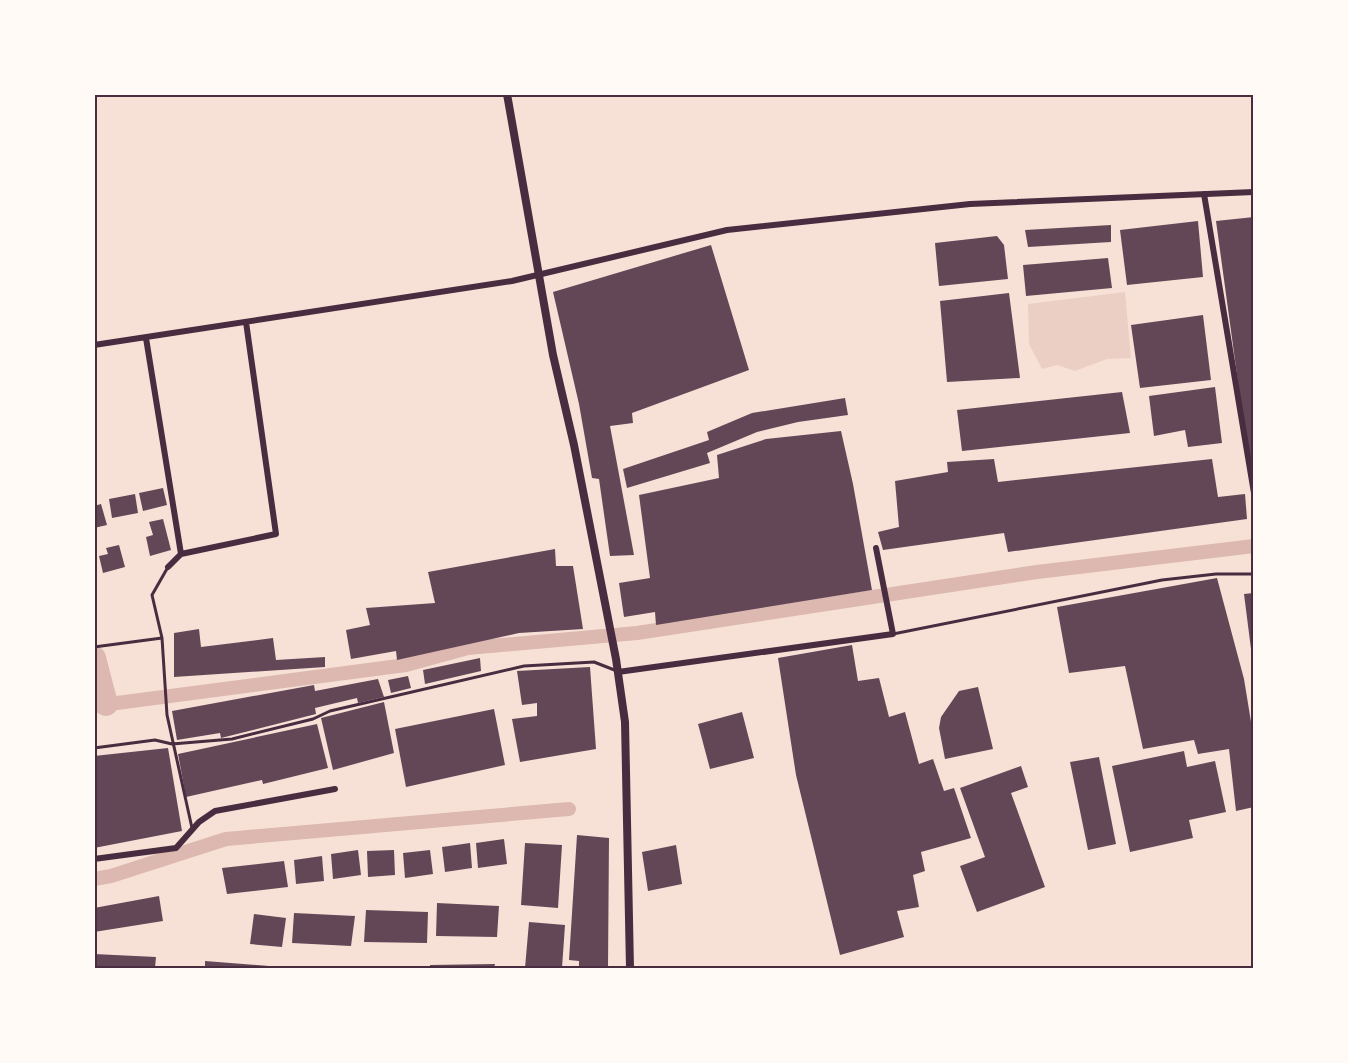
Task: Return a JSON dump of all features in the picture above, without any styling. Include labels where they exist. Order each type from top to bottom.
[{"type":"street","points":[[507,94],[553,355],[574,445],[618,672],[625,722],[630,969]]},
{"type":"street","points":[[94,345],[512,281],[727,230],[970,204],[1254,192]]},
{"type":"street","points":[[1204,194],[1254,494]]},
{"type":"street","points":[[168,567],[181,554],[276,534],[246,322]]},
{"type":"street","points":[[146,338],[181,554]]},
{"type":"street","points":[[618,672],[894,634],[876,548]]},
{"type":"street","points":[[94,859],[176,848],[192,830],[215,811],[335,789]]},
{"type":"lane","points":[[168,567],[152,595],[162,638],[167,715],[192,830]]},
{"type":"lane","points":[[894,634],[1162,580],[1216,574],[1254,574]]},
{"type":"lane","points":[[94,647],[162,638]]},
{"type":"lane","points":[[94,748],[155,740],[172,744],[232,739],[313,719],[330,711],[524,666],[594,662],[618,672]]},
{"type":"shaded area","points":[[1125,292],[1131,358],[1107,359],[1075,371],[1057,365],[1042,369],[1029,344],[1028,304]]},
{"type":"building","points":[[1254,217],[1254,469],[1250,470],[1216,221]]},
{"type":"building","points":[[1198,221],[1203,277],[1127,285],[1120,230]]},
{"type":"building","points":[[1111,225],[1111,242],[1028,247],[1025,230]]},
{"type":"building","points":[[997,236],[1004,245],[1008,279],[939,286],[935,243]]},
{"type":"building","points":[[711,245],[749,370],[632,413],[633,423],[610,426],[634,555],[610,556],[599,479],[592,478],[579,404],[553,292]]},
{"type":"building","points":[[1108,258],[1112,288],[1026,296],[1023,265]]},
{"type":"building","points":[[1009,293],[1020,378],[947,382],[940,301]]},
{"type":"building","points":[[1203,315],[1211,380],[1140,388],[1131,325]]},
{"type":"building","points":[[1215,387],[1222,443],[1188,447],[1185,430],[1154,436],[1149,396]]},
{"type":"building","points":[[1122,392],[1130,433],[962,451],[957,410]]},
{"type":"building","points":[[845,398],[848,415],[798,422],[757,432],[707,453],[710,463],[627,488],[623,469],[709,440],[707,432],[752,413]]},
{"type":"building","points":[[841,431],[872,590],[656,625],[655,612],[624,617],[619,583],[650,578],[639,495],[719,478],[717,455],[766,439]]},
{"type":"building","points":[[994,459],[998,482],[1212,459],[1218,497],[1245,494],[1247,519],[1008,552],[1004,533],[883,550],[878,532],[899,527],[895,481],[948,472],[947,462]]},
{"type":"building","points":[[163,488],[167,505],[143,511],[139,493]]},
{"type":"building","points":[[135,494],[138,513],[112,518],[109,499]]},
{"type":"building","points":[[101,504],[107,525],[94,528],[94,506]]},
{"type":"building","points":[[163,519],[171,550],[150,556],[146,537],[153,535],[149,522]]},
{"type":"building","points":[[119,545],[125,567],[103,573],[99,556],[108,554],[106,548]]},
{"type":"building","points":[[555,549],[556,566],[573,566],[583,629],[519,633],[397,660],[396,651],[351,659],[346,630],[370,625],[366,608],[435,603],[428,572]]},
{"type":"building","points":[[1217,578],[1244,679],[1254,740],[1254,807],[1236,811],[1229,749],[1198,754],[1194,740],[1143,749],[1125,666],[1069,673],[1057,607]]},
{"type":"building","points":[[1254,593],[1254,657],[1252,657],[1244,594]]},
{"type":"building","points":[[199,629],[201,647],[273,638],[276,660],[325,657],[325,667],[174,677],[174,633]]},
{"type":"building","points":[[852,645],[858,681],[879,678],[889,717],[905,712],[919,764],[933,759],[944,791],[954,788],[971,838],[921,852],[925,871],[913,875],[919,907],[897,911],[904,937],[840,955],[796,775],[778,658]]},
{"type":"building","points":[[480,658],[481,671],[425,684],[423,670]]},
{"type":"building","points":[[590,667],[596,749],[520,762],[512,719],[537,716],[537,703],[522,705],[517,671]]},
{"type":"building","points":[[408,676],[411,688],[391,693],[388,680]]},
{"type":"building","points":[[378,679],[384,697],[358,703],[357,698],[315,708],[316,714],[221,738],[220,733],[177,740],[172,711],[314,685],[315,691]]},
{"type":"building","points":[[978,687],[993,749],[945,759],[939,728],[941,717],[959,691]]},
{"type":"building","points":[[384,702],[394,753],[333,770],[321,718]]},
{"type":"building","points":[[494,709],[505,765],[406,787],[395,729]]},
{"type":"building","points":[[742,712],[754,758],[710,769],[698,724]]},
{"type":"building","points":[[317,724],[328,768],[263,784],[262,780],[186,797],[178,754]]},
{"type":"building","points":[[168,748],[182,831],[94,848],[94,756]]},
{"type":"building","points":[[1184,751],[1187,767],[1215,761],[1226,812],[1189,820],[1193,838],[1130,852],[1112,766]]},
{"type":"building","points":[[1099,757],[1116,844],[1088,850],[1070,762]]},
{"type":"building","points":[[1021,766],[1028,787],[1011,793],[1045,887],[977,912],[960,866],[985,857],[960,788]]},
{"type":"building","points":[[577,835],[609,838],[608,968],[579,968],[579,961],[569,960]]},
{"type":"building","points":[[504,839],[507,864],[478,868],[476,843]]},
{"type":"building","points":[[470,843],[472,868],[445,872],[442,847]]},
{"type":"building","points":[[525,843],[562,845],[558,908],[521,905]]},
{"type":"building","points":[[676,845],[682,884],[648,891],[642,852]]},
{"type":"building","points":[[358,850],[361,875],[333,879],[331,854]]},
{"type":"building","points":[[394,850],[395,875],[368,877],[367,851]]},
{"type":"building","points":[[430,850],[433,874],[405,878],[403,853]]},
{"type":"building","points":[[322,856],[324,881],[296,884],[294,860]]},
{"type":"building","points":[[284,861],[288,887],[227,894],[222,868]]},
{"type":"building","points":[[159,896],[163,921],[94,932],[94,908]]},
{"type":"building","points":[[437,903],[499,906],[497,937],[436,936]]},
{"type":"building","points":[[366,910],[428,912],[427,943],[364,942]]},
{"type":"building","points":[[294,913],[355,916],[351,946],[292,943]]},
{"type":"building","points":[[254,914],[286,918],[282,947],[250,944]]},
{"type":"building","points":[[529,922],[565,925],[562,968],[525,968]]},
{"type":"building","points":[[94,954],[156,957],[155,968],[94,968]]},
{"type":"building","points":[[205,961],[269,966],[269,968],[205,968]]},
{"type":"building","points":[[495,964],[494,968],[430,968],[430,965]]},
{"type":"waterway","points":[[94,706],[406,665],[468,648],[637,633],[1037,572],[1254,546]]},
{"type":"waterway","points":[[94,658],[106,704]]},
{"type":"waterway","points":[[94,879],[111,876],[226,839],[569,809]]}]
